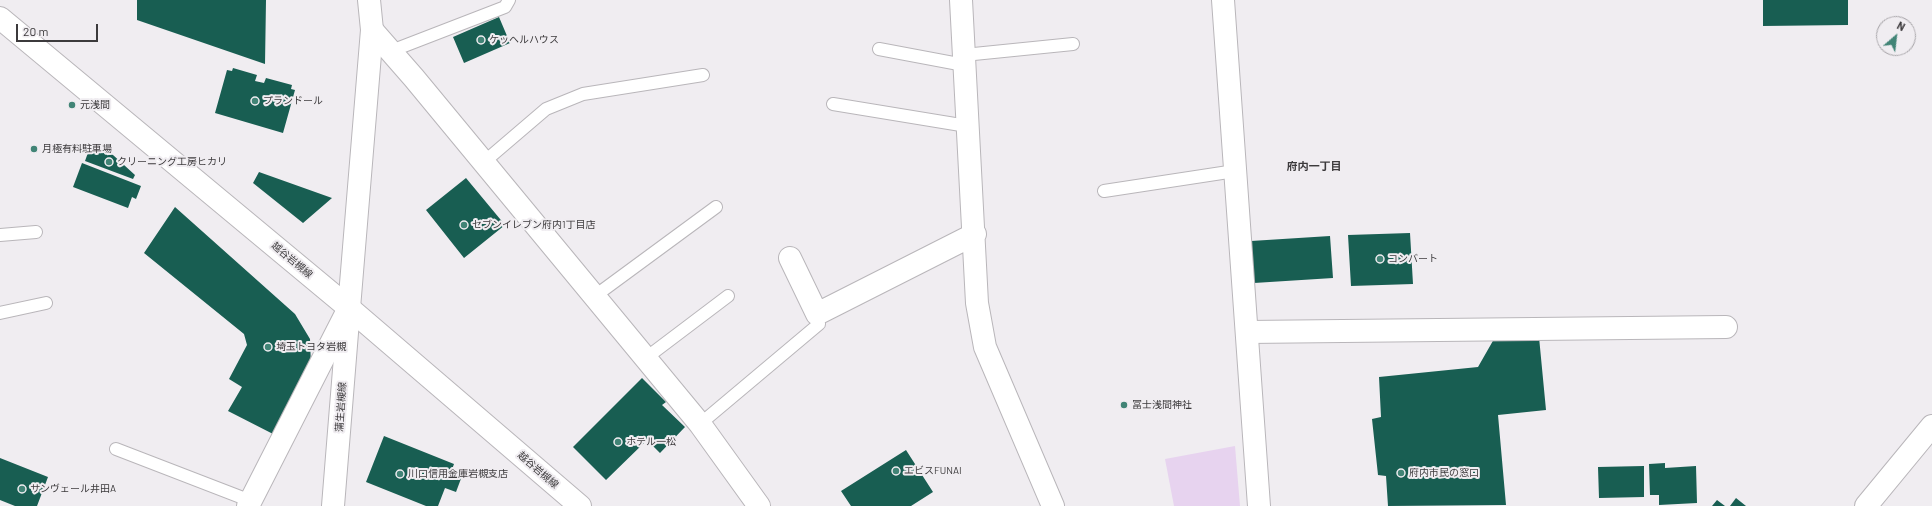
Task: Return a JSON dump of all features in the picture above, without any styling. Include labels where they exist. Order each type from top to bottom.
[{"type":"street","name":"蒲生岩槻線","points":[[333,506],[372,30],[369,0]]},
{"type":"street","points":[[962,0],[967,126],[975,234],[977,303],[985,347],[1053,506]]},
{"type":"street","points":[[1223,0],[1259,506]]},
{"type":"street","name":"越谷岩槻線","points":[[0,18],[349,308],[580,506]]},
{"type":"street","points":[[372,30],[484,162],[700,424],[758,506]]},
{"type":"street","points":[[790,258],[817,314],[975,234]]},
{"type":"street","points":[[249,503],[349,308]]},
{"type":"street","points":[[1247,332],[1726,327]]},
{"type":"street","points":[[1866,506],[1932,426]]},
{"type":"lane","points":[[391,51],[505,7],[509,0]]},
{"type":"lane","points":[[879,49],[964,60],[1073,44]]},
{"type":"lane","points":[[484,162],[546,109],[583,94],[703,75]]},
{"type":"lane","points":[[832,104],[967,126]]},
{"type":"lane","points":[[1104,191],[1235,171]]},
{"type":"lane","points":[[595,296],[716,207]]},
{"type":"lane","points":[[0,235],[36,232]]},
{"type":"lane","points":[[646,358],[728,296]]},
{"type":"lane","points":[[0,313],[46,304]]},
{"type":"lane","points":[[700,424],[819,324],[817,314]]},
{"type":"lane","points":[[116,449],[249,503]]},
{"type":"shaded area","points":[[1235,446],[1240,506],[1174,506],[1165,459]]},
{"type":"building","points":[[137,0],[266,0],[265,64],[137,20]]},
{"type":"building","points":[[1763,0],[1848,0],[1848,25],[1763,26]]},
{"type":"building","name":"ケッヘルハウス","points":[[499,17],[510,43],[464,63],[453,37]]},
{"type":"building","name":"プランドール","points":[[233,68],[257,75],[255,81],[264,83],[266,78],[292,85],[291,89],[295,90],[283,133],[215,113],[227,70],[232,71]]},
{"type":"building","points":[[90,147],[113,155],[135,175],[133,179],[85,161]]},
{"type":"building","points":[[82,163],[141,186],[136,199],[132,197],[128,208],[73,187]]},
{"type":"building","points":[[259,172],[332,198],[303,223],[253,183]]},
{"type":"building","points":[[466,178],[505,225],[464,258],[426,210]]},
{"type":"building","points":[[175,207],[295,314],[310,339],[311,366],[275,435],[228,411],[242,387],[229,379],[247,345],[244,334],[144,253]]},
{"type":"building","name":"コンバート","points":[[1410,233],[1413,284],[1351,286],[1348,235]]},
{"type":"building","points":[[1330,236],[1333,278],[1254,283],[1251,241]]},
{"type":"building","points":[[1539,337],[1546,410],[1498,415],[1506,505],[1388,506],[1386,476],[1378,475],[1372,419],[1381,417],[1379,377],[1478,367],[1494,339]]},
{"type":"building","points":[[642,378],[666,402],[662,405],[685,427],[660,453],[647,440],[606,480],[573,447]]},
{"type":"building","points":[[384,436],[454,464],[451,472],[462,476],[456,492],[445,488],[438,506],[426,506],[366,482]]},
{"type":"building","name":"エビスFUNAI","points":[[906,450],[933,492],[911,506],[851,506],[841,491]]},
{"type":"building","name":"サンヴェール井田A","points":[[0,458],[48,477],[37,506],[15,506],[0,500]]},
{"type":"building","points":[[1665,463],[1665,468],[1696,466],[1697,503],[1659,505],[1659,495],[1650,495],[1649,464]]},
{"type":"building","points":[[1644,466],[1644,497],[1599,498],[1598,467]]},
{"type":"building","points":[[1736,498],[1746,506],[1730,506]]},
{"type":"building","points":[[1717,500],[1725,506],[1712,506]]},
{"type":"place","name":"ケッヘルハウス","points":[[481,40]]},
{"type":"place","name":"プランドール","points":[[255,101]]},
{"type":"place","name":"元浅間","points":[[72,105]]},
{"type":"place","name":"月極有料駐車場","points":[[34,149]]},
{"type":"place","name":"クリーニング工房ヒカリ","points":[[109,162]]},
{"type":"place","name":"セブンイレブン府内1丁目店","points":[[464,225]]},
{"type":"place","name":"コンバート","points":[[1380,259]]},
{"type":"place","name":"埼玉トヨタ岩槻","points":[[268,347]]},
{"type":"place","name":"冨士浅間神社","points":[[1124,405]]},
{"type":"place","name":"ホテル一松","points":[[618,442]]},
{"type":"place","name":"エビスFUNAI","points":[[896,471]]},
{"type":"place","name":"府内市民の窓口","points":[[1401,473]]},
{"type":"place","name":"川口信用金庫岩槻支店","points":[[400,474]]},
{"type":"place","name":"サンヴェール井田A","points":[[22,489]]},
{"type":"district","name":"府内一丁目","points":[[1314,166]]}]
